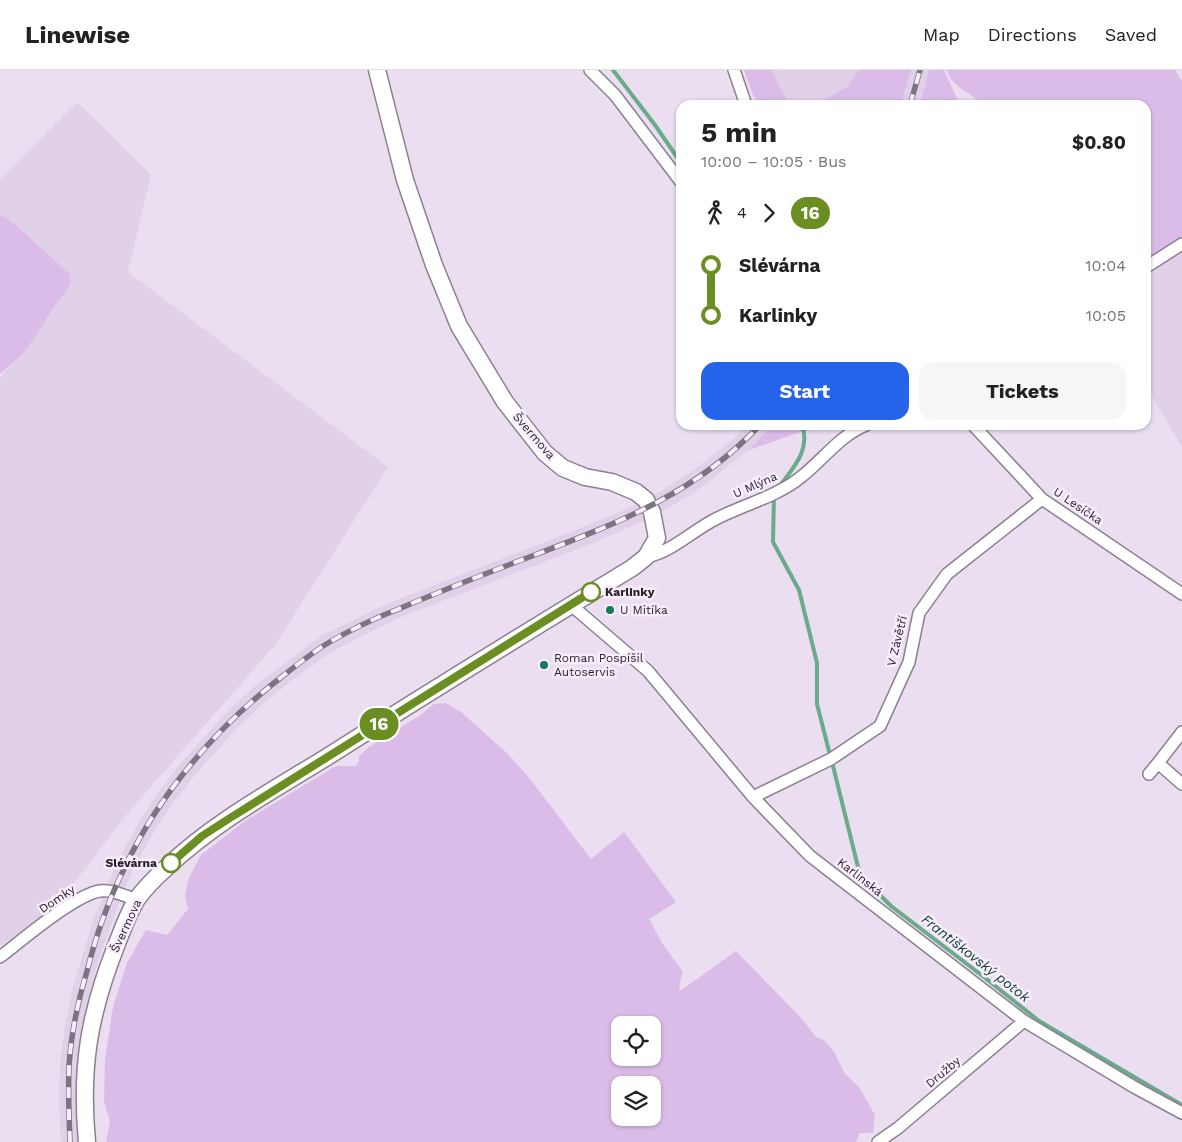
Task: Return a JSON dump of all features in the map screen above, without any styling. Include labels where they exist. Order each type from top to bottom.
[{"type":"street","name":"Švermova","points":[[87,1142],[84,1112],[85,1066],[90,1030],[108,966],[137,900],[164,870],[202,836],[632,568],[646,557],[657,538],[652,512],[646,500],[636,492],[612,482],[585,477],[563,468],[546,453],[505,402],[459,326],[434,265],[405,180],[377,70]]},
{"type":"street","points":[[590,70],[615,95],[676,175]]},
{"type":"street","points":[[734,70],[744,100]]},
{"type":"street","points":[[1151,264],[1182,244]]},
{"type":"street","name":"U Mlýna","points":[[646,557],[659,554],[712,521],[738,508],[774,494],[801,478],[842,439],[857,430]]},
{"type":"street","name":"U Lesíčka","points":[[978,430],[1042,498],[1182,594]]},
{"type":"street","name":"V Závětří","points":[[753,796],[831,759],[880,726],[908,662],[919,613],[947,574],[1042,498]]},
{"type":"street","name":"Karlinská","points":[[571,605],[648,671],[753,796],[810,856],[1024,1021],[1134,1087],[1182,1113]]},
{"type":"street","points":[[1149,774],[1182,732]]},
{"type":"street","points":[[1158,763],[1182,784]]},
{"type":"street","name":"Domky","points":[[0,956],[80,899],[98,891],[107,890],[137,900]]},
{"type":"street","name":"Družby","points":[[878,1142],[898,1128],[1024,1021]]},
{"type":"shaded area","points":[[744,70],[771,70],[787,100],[756,100]]},
{"type":"shaded area","points":[[771,70],[859,70],[848,86],[824,100],[787,100]]},
{"type":"shaded area","points":[[859,70],[911,70],[902,100],[824,100],[848,86]]},
{"type":"shaded area","points":[[911,70],[929,70],[921,100],[902,100]]},
{"type":"shaded area","points":[[929,70],[944,70],[958,100],[921,100]]},
{"type":"shaded area","points":[[947,70],[1175,70],[1182,81],[1182,240],[1151,259],[1151,100],[977,100],[957,85],[949,76]]},
{"type":"shaded area","points":[[77,102],[151,175],[128,272],[388,467],[275,645],[127,814],[51,913],[0,946],[0,378],[35,337],[69,287],[13,223],[0,214],[0,180]]},
{"type":"shaded area","points":[[0,214],[13,223],[69,273],[71,281],[69,287],[23,353],[0,374]]},
{"type":"shaded area","points":[[1182,250],[1182,447],[1151,394],[1151,271]]},
{"type":"shaded area","points":[[742,430],[767,430],[749,450],[705,485],[667,509],[588,545],[398,618],[331,652],[268,699],[238,727],[195,775],[174,802],[153,833],[132,872],[100,956],[90,991],[83,1030],[80,1142],[61,1142],[59,1104],[60,1064],[65,1027],[73,987],[94,918],[116,864],[159,791],[181,763],[225,714],[256,685],[321,636],[391,602],[629,508],[658,493],[694,470]]},
{"type":"shaded area","points":[[767,430],[807,430],[749,450]]},
{"type":"shaded area","points":[[446,703],[461,712],[507,753],[530,779],[591,859],[624,832],[676,902],[649,919],[662,943],[683,972],[679,987],[680,991],[736,951],[802,1019],[816,1037],[824,1040],[834,1052],[845,1074],[859,1087],[875,1115],[873,1133],[860,1133],[856,1142],[106,1142],[110,1121],[104,1102],[105,1060],[113,1007],[127,963],[146,930],[167,935],[188,909],[185,896],[188,880],[201,855],[245,821],[336,766],[356,766],[359,756],[369,747],[419,716],[434,704]]},
{"type":"waterway","name":"Františkovský potok","points":[[613,70],[676,156]]},
{"type":"waterway","name":"Františkovský potok","points":[[779,487],[795,466],[802,451],[804,443],[803,430]]},
{"type":"waterway","name":"Františkovský potok","points":[[774,495],[773,542],[799,590],[817,663],[817,704],[830,755]]},
{"type":"waterway","name":"Františkovský potok","points":[[833,766],[860,875],[891,906],[1039,1021],[1182,1105]]},
{"type":"railway","points":[[911,100],[920,70]]},
{"type":"railway","points":[[70,1142],[69,1066],[71,1042],[81,994],[103,919],[124,869],[154,814],[192,763],[236,716],[306,658],[336,638],[387,613],[595,531],[654,504],[709,470],[755,430]]},
{"type":"bus line","name":"16","points":[[171,863],[202,836],[591,592]]},
{"type":"place","name":"Karlinky","points":[[591,592]]},
{"type":"place","name":"U Mitíka","points":[[610,610]]},
{"type":"place","name":"Roman Pospíšil Autoservis","points":[[544,665]]},
{"type":"place","name":"Slévárna","points":[[171,863]]}]
